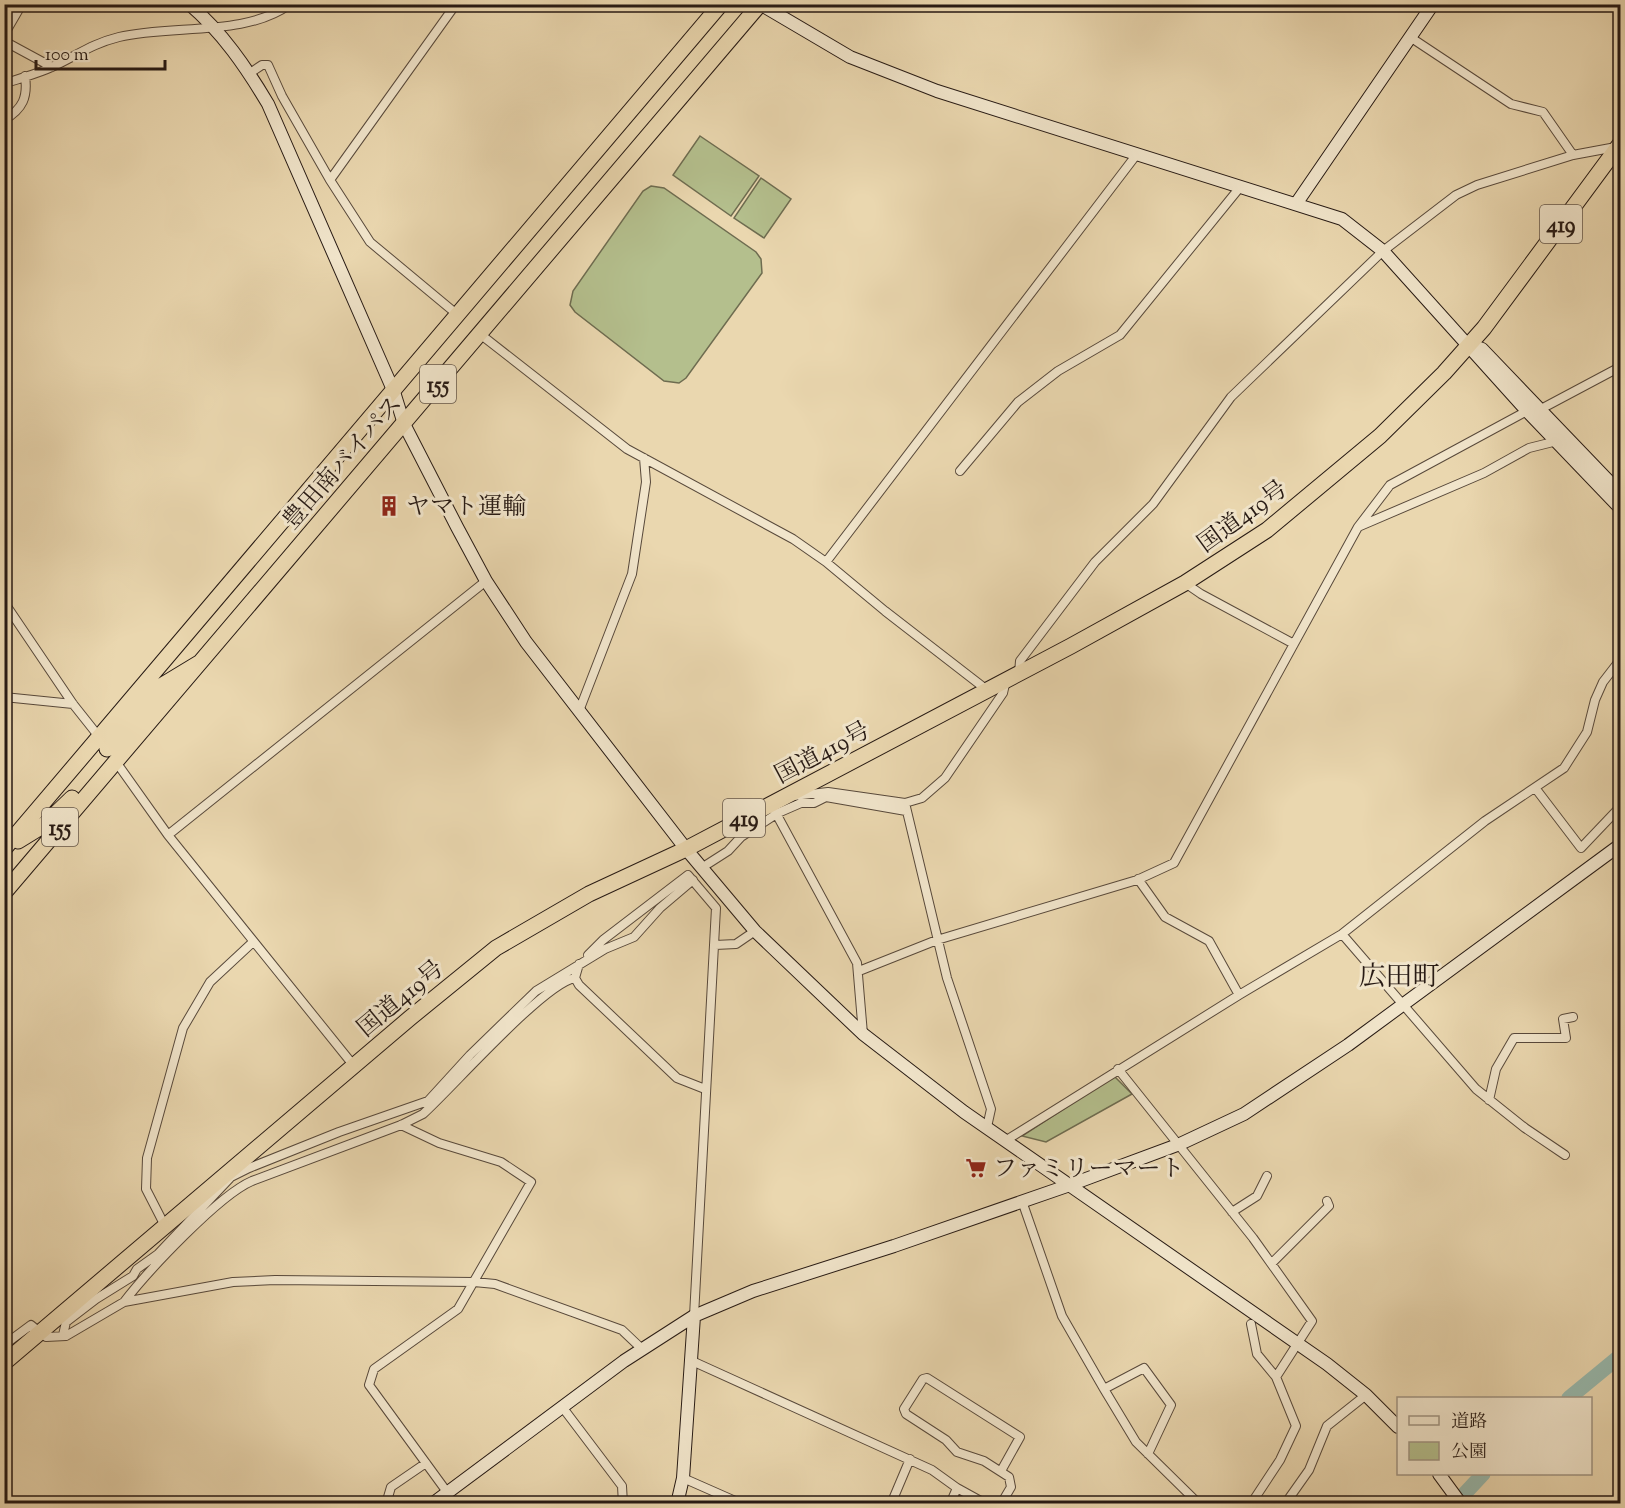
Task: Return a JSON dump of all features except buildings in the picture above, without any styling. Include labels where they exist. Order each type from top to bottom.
[{"type":"highway","name":"豊田南バイパス","points":[[4,893],[108,751],[394,392],[721,4]]},
{"type":"highway","name":"豊田南バイパス","points":[[5,849],[204,661],[760,5]]},
{"type":"highway","name":"国道419号","points":[[4,1363],[496,948],[589,894],[774,808],[788,795],[1185,583],[1267,530],[1380,436],[1444,373],[1467,344],[1484,328],[1620,146]]},
{"type":"street","points":[[4,34],[22,4]]},
{"type":"street","points":[[189,4],[214,27],[250,73],[268,104],[394,392],[404,424],[486,581],[526,642],[579,711],[686,849],[755,931],[863,1034],[1067,1186],[1298,1343],[1366,1395],[1397,1426]]},
{"type":"street","points":[[4,84],[52,67],[92,44],[122,36],[214,27],[264,19],[290,4]]},
{"type":"street","points":[[330,180],[456,4]]},
{"type":"street","points":[[1296,204],[1433,4]]},
{"type":"street","points":[[760,5],[826,45],[875,68],[937,91],[1342,219],[1383,251],[1527,411],[1620,508]]},
{"type":"street","points":[[1410,37],[1511,104],[1543,112],[1573,155]]},
{"type":"street","points":[[4,41],[52,67]]},
{"type":"street","points":[[250,73],[262,65],[268,65],[282,96],[330,180],[370,243],[459,316]]},
{"type":"street","points":[[4,120],[20,109],[25,99],[25,76]]},
{"type":"street","points":[[703,867],[728,851],[774,808],[814,803],[826,797],[905,807],[922,798],[945,778],[1003,693],[1020,661],[1095,562],[1153,504],[1232,397],[1337,292],[1383,251],[1456,195],[1477,185],[1573,155],[1620,146]]},
{"type":"street","points":[[826,562],[1137,154]]},
{"type":"street","points":[[960,471],[1018,402],[1058,371],[1120,335],[1241,186]]},
{"type":"street","points":[[480,334],[627,449],[793,539],[826,562],[987,690]]},
{"type":"street","points":[[1467,344],[1482,349],[1542,409],[1620,493]]},
{"type":"street","points":[[859,971],[937,940],[1138,879],[1174,863],[1180,856],[1358,527],[1390,485],[1527,411],[1542,409],[1620,367]]},
{"type":"street","points":[[1358,527],[1484,473],[1529,448],[1557,441]]},
{"type":"street","points":[[579,711],[632,574],[646,482],[644,458]]},
{"type":"street","points":[[168,835],[486,581]]},
{"type":"street","points":[[1185,583],[1294,644]]},
{"type":"street","points":[[4,602],[73,704],[168,835],[354,1066]]},
{"type":"street","points":[[1005,1141],[1118,1069],[1342,934],[1485,820],[1536,789],[1564,768],[1587,732],[1595,700],[1603,682],[1620,660]]},
{"type":"street","points":[[4,697],[73,704]]},
{"type":"street","points":[[1536,789],[1581,848],[1620,807]]},
{"type":"street","points":[[788,795],[808,796],[828,792],[905,807]]},
{"type":"street","points":[[905,807],[947,978],[990,1109],[987,1127]]},
{"type":"street","points":[[774,808],[859,971],[863,1034]]},
{"type":"street","points":[[432,1503],[642,1349],[694,1316],[753,1290],[894,1246],[1067,1186],[1180,1144],[1244,1114],[1348,1045],[1402,1003],[1620,845]]},
{"type":"street","points":[[574,978],[577,966],[603,940],[688,875],[716,908],[692,1360],[683,1478],[677,1503]]},
{"type":"street","points":[[1138,879],[1165,917],[1209,941],[1239,995]]},
{"type":"street","points":[[63,1335],[66,1322],[96,1299],[133,1276],[137,1269],[158,1254],[231,1177],[319,1140],[428,1101],[470,1055],[536,991],[605,949],[634,937],[660,908],[693,880]]},
{"type":"street","points":[[715,945],[736,944],[755,931]]},
{"type":"street","points":[[1342,934],[1476,1089],[1565,1155]]},
{"type":"street","points":[[165,1226],[146,1189],[147,1158],[183,1028],[210,982],[253,942]]},
{"type":"street","points":[[574,978],[677,1078],[705,1089]]},
{"type":"street","points":[[124,1302],[138,1284],[230,1193],[243,1185],[401,1125],[423,1114],[541,998],[568,979],[574,978]]},
{"type":"street","points":[[1489,1100],[1496,1069],[1514,1038],[1566,1038],[1563,1019],[1572,1017]]},
{"type":"street","points":[[1118,1069],[1180,1144],[1272,1263],[1312,1321],[1276,1377]]},
{"type":"street","points":[[401,1125],[439,1143],[501,1162],[531,1182],[458,1309],[374,1369],[369,1385],[447,1492]]},
{"type":"street","points":[[1232,1212],[1257,1196],[1268,1176]]},
{"type":"street","points":[[1022,1201],[1062,1316],[1104,1389],[1136,1442],[1199,1503]]},
{"type":"street","points":[[1272,1263],[1329,1206],[1327,1202]]},
{"type":"street","points":[[4,1345],[31,1324],[46,1337],[63,1335],[124,1302],[233,1282],[265,1280],[495,1284],[622,1330],[642,1349]]},
{"type":"street","points":[[1251,1324],[1257,1354],[1276,1377],[1296,1426],[1280,1460],[1251,1503]]},
{"type":"street","points":[[692,1360],[910,1459],[945,1477],[957,1488],[986,1503]]},
{"type":"street","points":[[1104,1389],[1144,1368],[1171,1405],[1148,1455]]},
{"type":"street","points":[[1001,1471],[1020,1437],[927,1378],[923,1379],[904,1409],[906,1414],[946,1440],[957,1452],[984,1461],[1009,1477],[1011,1484],[1001,1503]]},
{"type":"street","points":[[1285,1503],[1309,1470],[1327,1426],[1366,1395]]},
{"type":"street","points":[[563,1408],[622,1486],[623,1503]]},
{"type":"street","points":[[891,1503],[910,1459]]},
{"type":"street","points":[[386,1503],[391,1487],[426,1463]]},
{"type":"street","points":[[1441,1475],[1461,1503]]},
{"type":"street","points":[[683,1478],[742,1503]]},
{"type":"street","points":[[950,1503],[957,1488]]},
{"type":"green space","points":[[700,136],[759,176],[731,216],[673,175]]},
{"type":"green space","points":[[761,178],[791,199],[764,238],[734,218]]},
{"type":"green space","points":[[651,186],[664,188],[756,252],[761,259],[762,273],[686,378],[679,383],[664,381],[575,312],[570,305],[573,291],[643,191]]},
{"type":"green space","points":[[1114,1076],[1132,1094],[1046,1142],[1022,1136]]},
{"type":"waterway","points":[[1570,1397],[1620,1356]]},
{"type":"waterway","points":[[1455,1504],[1482,1475]]},
{"type":"place","name":"ヤマト運輸","points":[[389,506]]},
{"type":"place","name":"ファミリーマート","points":[[976,1168]]},
{"type":"district","name":"広田町","points":[[1399,976]]}]
